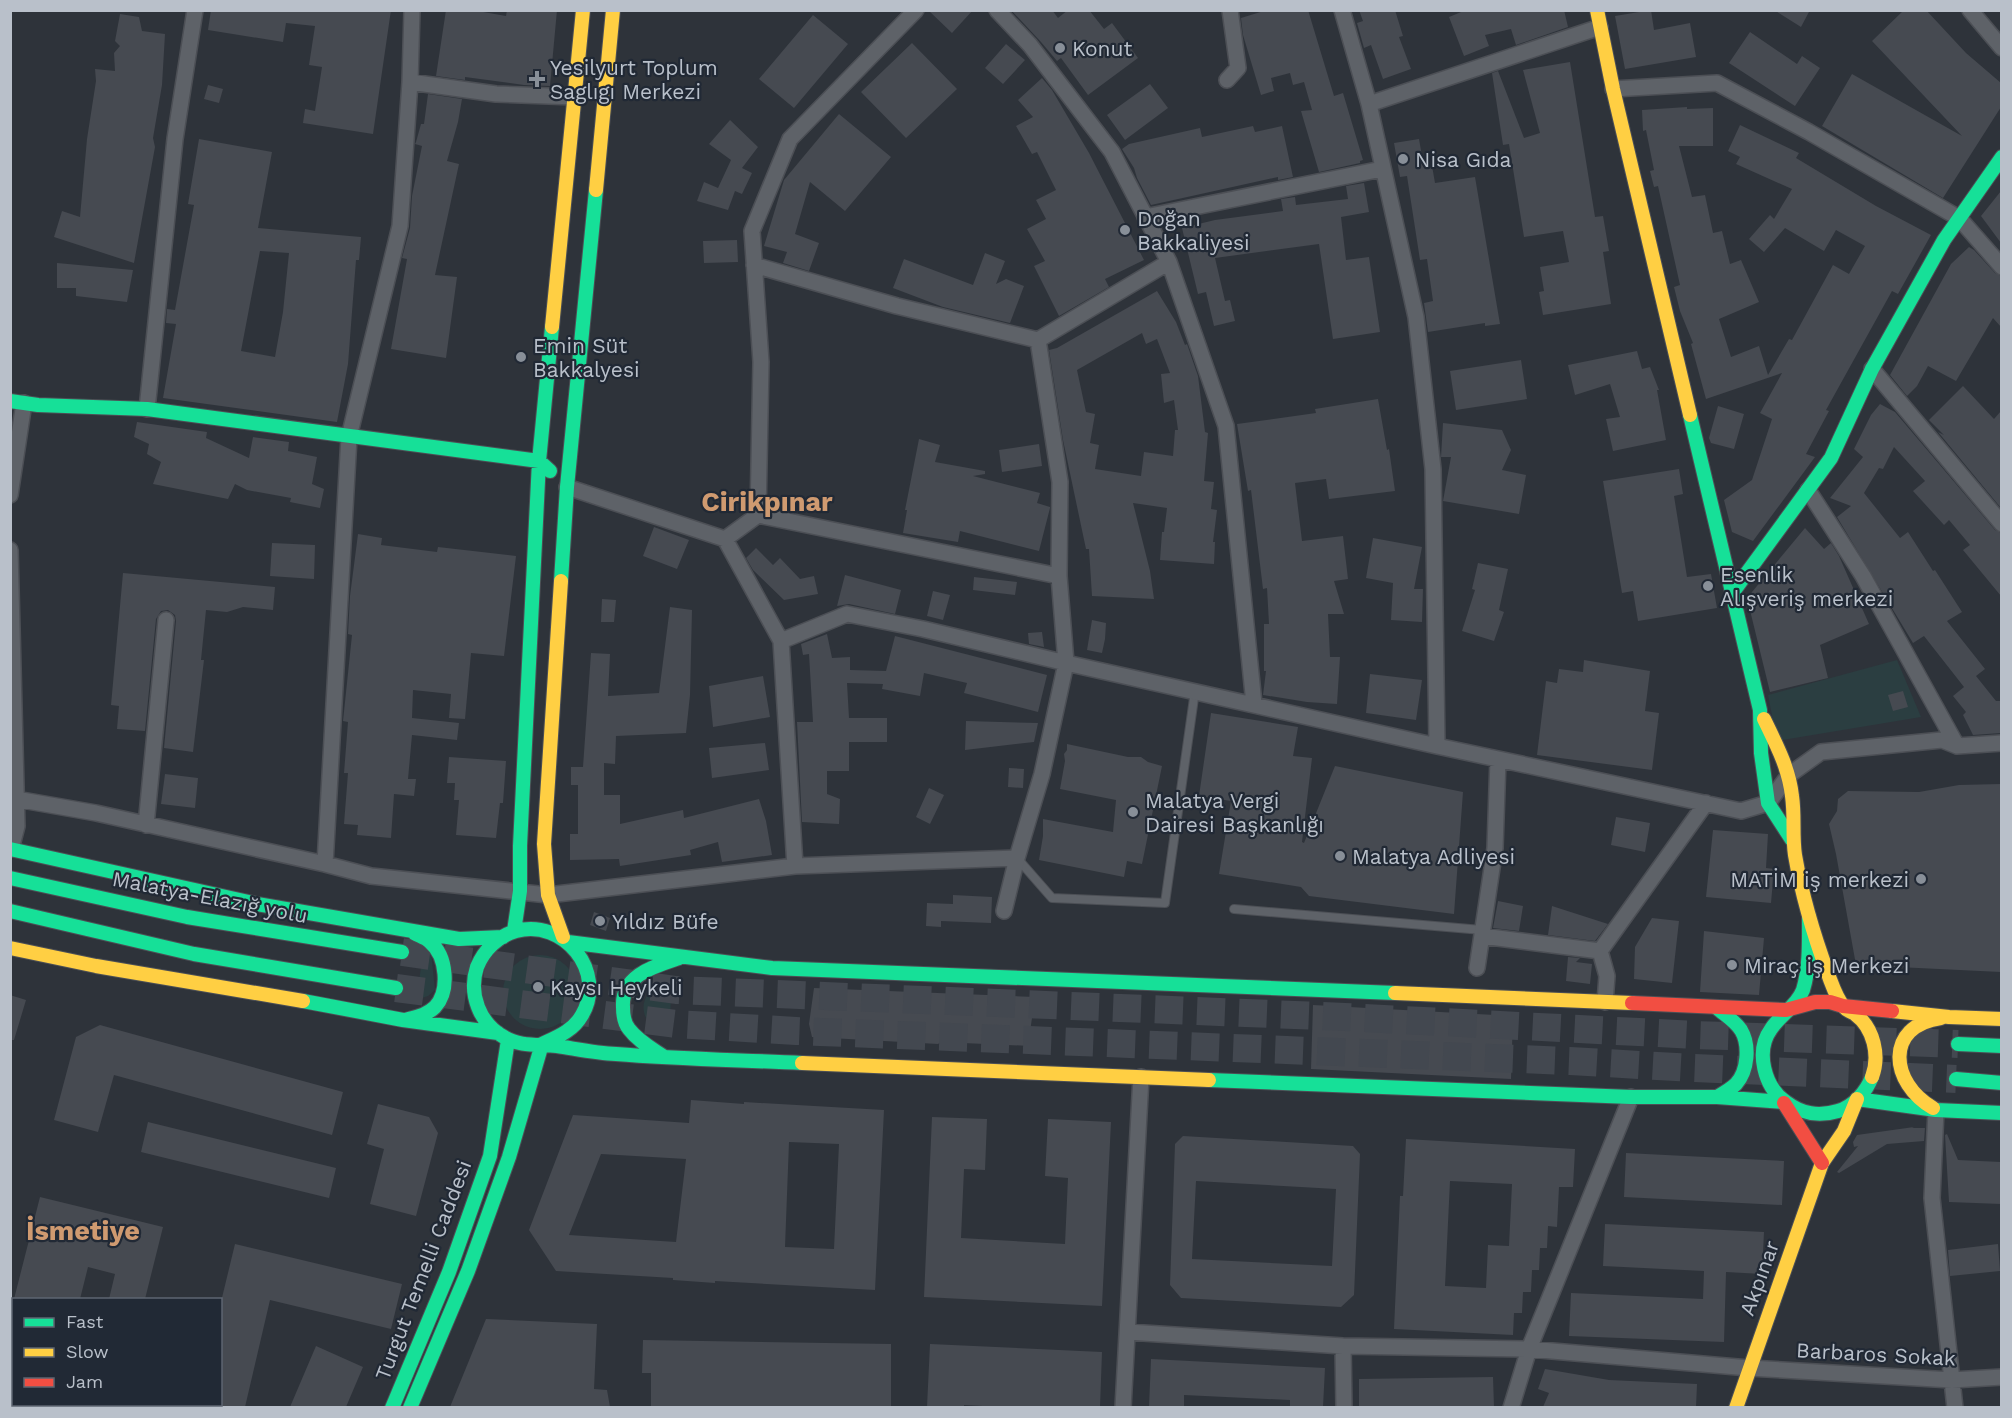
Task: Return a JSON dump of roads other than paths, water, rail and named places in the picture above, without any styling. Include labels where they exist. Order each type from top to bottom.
[{"type":"main road","points":[[11,849],[257,904],[459,939],[508,934],[531,929],[546,930],[575,948],[587,968],[591,986],[588,1006],[583,1016],[572,1030],[554,1041],[526,1045],[503,1036],[489,1027],[481,1015],[475,997],[474,976],[484,954],[491,945],[508,934],[520,891],[520,846],[539,461],[583,10]]},
{"type":"main road","points":[[565,940],[548,895],[544,844],[567,487],[613,10]]},
{"type":"main road","points":[[543,1044],[602,1053],[711,1059],[1631,1097],[1717,1097],[1783,1102],[1797,1111],[1813,1115],[1829,1114],[1844,1109],[1857,1099],[1867,1088],[1874,1074],[1876,1058],[1874,1042],[1862,1022],[1843,1006],[1822,958],[1809,917],[1792,840],[1794,816],[1789,775],[1760,710],[1613,89],[1597,10]]},
{"type":"main road","points":[[1733,592],[1831,458],[1872,369],[1944,240],[2001,158]]},
{"type":"main road","points":[[17,402],[147,409],[539,461],[567,487]]},
{"type":"main road","points":[[1760,710],[1761,753],[1768,803],[1792,840]]},
{"type":"main road","name":"Malatya-Elazığ yolu","points":[[10,878],[187,917],[402,952]]},
{"type":"main road","points":[[10,911],[194,954],[396,988]]},
{"type":"main road","points":[[1809,917],[1808,950],[1801,993],[1774,1023],[1765,1038],[1762,1056],[1764,1074],[1772,1090],[1783,1102],[1822,1163]]},
{"type":"main road","points":[[403,1020],[428,1013],[438,1003],[445,986],[444,967],[433,945],[410,931]]},
{"type":"main road","points":[[565,940],[683,957],[783,968],[1718,1008],[1786,1010],[1800,1004],[1830,1002],[1843,1006],[1949,1017],[2001,1019]]},
{"type":"main road","points":[[10,948],[96,966],[503,1036]]},
{"type":"main road","points":[[663,1056],[638,1038],[625,1025],[623,992],[636,975],[683,957]]},
{"type":"main road","points":[[1717,1097],[1739,1080],[1746,1063],[1747,1048],[1741,1030],[1718,1008]]},
{"type":"main road","points":[[1936,1110],[1920,1100],[1906,1086],[1898,1065],[1901,1048],[1910,1031],[1924,1021],[1949,1017]]},
{"type":"main road","name":"Turgut Temelli Caddesi","points":[[392,1407],[449,1272],[490,1156],[503,1036]]},
{"type":"main road","name":"Turgut Temelli Caddesi","points":[[410,1407],[468,1271],[508,1158],[543,1044]]},
{"type":"main road","points":[[1958,1044],[2001,1046]]},
{"type":"main road","points":[[1956,1079],[2001,1083]]},
{"type":"main road","points":[[1857,1099],[1936,1110],[2001,1113]]},
{"type":"main road","name":"Akpınar","points":[[1736,1407],[1822,1163],[1844,1131],[1857,1099]]},
{"type":"street","points":[[325,864],[349,437],[400,226],[410,82],[412,10]]},
{"type":"street","points":[[758,515],[761,362],[752,231],[790,138],[916,10]]},
{"type":"street","points":[[996,10],[1030,45],[1112,152],[1169,262],[1226,426],[1254,704]]},
{"type":"street","points":[[1227,80],[1238,68],[1230,10]]},
{"type":"street","points":[[1342,10],[1369,104],[1416,316],[1433,469],[1437,746]]},
{"type":"street","points":[[1970,10],[2001,48]]},
{"type":"street","points":[[147,409],[176,140],[194,11]]},
{"type":"street","points":[[1369,104],[1600,27]]},
{"type":"street","points":[[410,82],[496,93],[575,97]]},
{"type":"street","points":[[1613,89],[1717,83],[1809,132],[1959,218],[2001,267]]},
{"type":"street","points":[[1145,217],[1382,169]]},
{"type":"street","points":[[754,264],[897,306],[1038,340],[1169,262]]},
{"type":"street","points":[[1004,911],[1042,774],[1066,663],[1059,576],[1060,482],[1038,340]]},
{"type":"street","points":[[1872,369],[2001,524]]},
{"type":"street","points":[[10,495],[17,402]]},
{"type":"street","points":[[567,487],[725,539],[782,641],[795,866]]},
{"type":"street","points":[[1808,490],[1863,576],[1957,746]]},
{"type":"street","points":[[725,539],[758,515],[1059,576]]},
{"type":"street","points":[[10,550],[17,826],[11,849]]},
{"type":"street","points":[[782,641],[848,614],[924,629],[1437,746],[1740,811],[1768,803],[1789,775],[1821,752],[1942,741],[1957,746],[2001,743]]},
{"type":"street","points":[[146,825],[166,620]]},
{"type":"street","points":[[1477,968],[1495,848],[1498,759]]},
{"type":"street","points":[[16,800],[96,813],[371,876],[548,895],[795,866],[1017,858]]},
{"type":"street","points":[[1600,951],[1706,803]]},
{"type":"street","points":[[1482,933],[1600,951]]},
{"type":"street","points":[[1600,951],[1607,976],[1605,1002]]},
{"type":"street","points":[[1123,1407],[1141,1077]]},
{"type":"street","points":[[1511,1407],[1529,1349],[1631,1097]]},
{"type":"street","points":[[1936,1110],[1932,1198],[1954,1407]]},
{"type":"street","name":"Barbaros Sokak","points":[[1128,1332],[1343,1346],[1529,1349],[1749,1368],[1952,1380],[2001,1377]]},
{"type":"street","points":[[1343,1346],[1344,1407]]},
{"type":"lane","points":[[1017,858],[1052,898],[1166,903],[1195,691]]},
{"type":"lane","points":[[1234,909],[1482,933]]},
{"type":"tunnel","points":[[402,952],[676,990],[1345,1017],[1696,1035],[1958,1044]]},
{"type":"tunnel","points":[[396,988],[676,1024],[796,1031],[1570,1061],[1956,1079]]},
{"type":"place","name":"Konut","points":[[1060,48]]},
{"type":"place","name":"Yesilyurt Toplum Saglıgı Merkezi","points":[[537,79]]},
{"type":"place","name":"Nisa Gıda","points":[[1403,159]]},
{"type":"place","name":"Doğan Bakkaliyesi","points":[[1125,230]]},
{"type":"place","name":"Emin Süt Bakkalyesi","points":[[521,357]]},
{"type":"place","name":"Esenlik Alışveriş merkezi","points":[[1708,586]]},
{"type":"place","name":"Malatya Vergi Dairesi Başkanlığı","points":[[1133,812]]},
{"type":"place","name":"Malatya Adliyesi","points":[[1340,856]]},
{"type":"place","name":"MATİM iş merkezi","points":[[1921,879]]},
{"type":"place","name":"Yıldız Büfe","points":[[600,921]]},
{"type":"place","name":"Miraç iş Merkezi","points":[[1732,965]]},
{"type":"place","name":"Kaysı Heykeli","points":[[538,987]]},
{"type":"district","name":"Cirikpınar","points":[[767,502]]},
{"type":"district","name":"İsmetiye","points":[[83,1231]]}]
